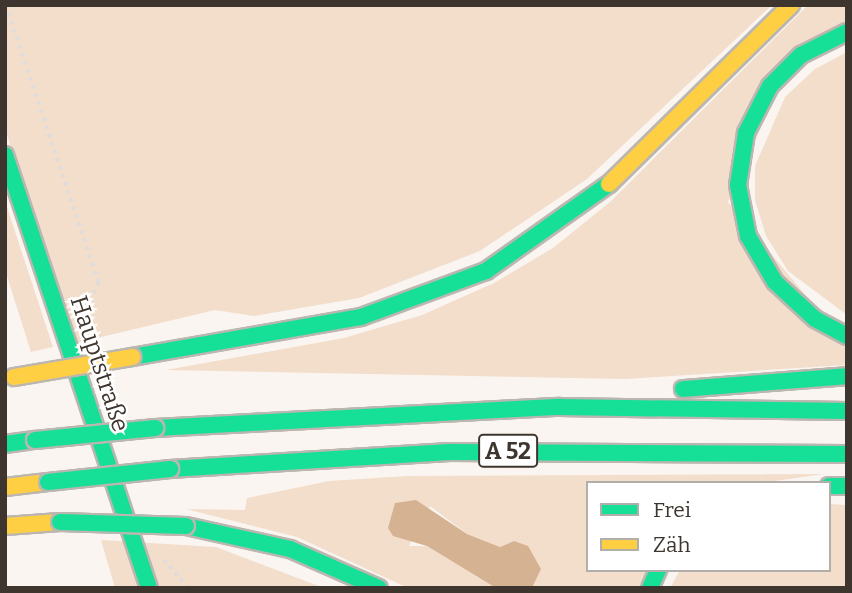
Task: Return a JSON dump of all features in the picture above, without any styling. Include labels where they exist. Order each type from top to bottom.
[{"type":"main road","points":[[10,378],[361,317],[486,271],[595,197],[791,5]]},
{"type":"main road","points":[[847,32],[802,55],[770,86],[746,134],[737,186],[748,236],[775,282],[815,319],[847,336]]},
{"type":"main road","name":"Hauptstraße","points":[[5,155],[149,588]]},
{"type":"main road","points":[[559,407],[617,390],[847,376]]},
{"type":"main road","name":"A 52","points":[[5,444],[155,428],[559,407],[847,411]]},
{"type":"main road","name":"A 52","points":[[5,487],[170,470],[476,452],[847,454]]},
{"type":"main road","points":[[5,526],[60,522],[186,526],[290,549],[379,588]]},
{"type":"main road","points":[[650,588],[657,572]]},
{"type":"path","points":[[6,5],[99,283],[83,314],[84,326]]},
{"type":"path","points":[[159,552],[188,588]]},
{"type":"shaded area","points":[[5,5],[772,5],[587,179],[480,251],[359,298],[254,316],[215,310],[76,343],[5,129]]},
{"type":"shaded area","points":[[808,5],[847,5],[847,24],[796,48],[728,202],[847,345],[847,365],[625,379],[166,370],[344,338],[422,315],[494,283],[553,248],[610,202]]},
{"type":"shaded area","points":[[847,52],[847,315],[788,271],[766,236],[755,200],[755,166],[785,97],[815,69]]},
{"type":"shaded area","points":[[5,201],[53,347],[31,352],[5,270]]},
{"type":"shaded area","points":[[824,474],[774,481],[586,481],[586,572],[646,572],[638,588],[532,588],[541,569],[514,541],[500,547],[467,534],[430,506],[409,546],[427,546],[496,588],[408,588],[297,537],[186,509],[245,510],[247,498],[329,481],[407,476]]},
{"type":"shaded area","points":[[416,500],[467,534],[500,547],[514,541],[528,546],[541,569],[532,588],[496,588],[427,546],[393,536],[388,528],[395,503]]},
{"type":"shaded area","points":[[831,504],[847,505],[847,588],[670,588],[679,572],[831,572]]},
{"type":"shaded area","points":[[101,540],[216,547],[324,588],[115,588]]},
{"type":"traffic: fast","points":[[847,32],[801,55],[770,86],[746,133],[738,185],[748,236],[775,282],[815,319],[847,336]]},
{"type":"traffic: fast","points":[[5,155],[149,588]]},
{"type":"traffic: fast","points":[[132,357],[361,317],[486,271],[609,184]]},
{"type":"traffic: fast","points":[[683,389],[847,376]]},
{"type":"traffic: fast","points":[[155,428],[559,407],[847,411]]},
{"type":"traffic: fast","points":[[35,440],[155,428]]},
{"type":"traffic: fast","points":[[5,444],[35,440]]},
{"type":"traffic: fast","points":[[170,469],[449,452],[847,454]]},
{"type":"traffic: fast","points":[[48,482],[170,469]]},
{"type":"traffic: fast","points":[[831,486],[847,486]]},
{"type":"traffic: fast","points":[[60,522],[186,526]]},
{"type":"traffic: fast","points":[[186,526],[290,549],[379,588]]},
{"type":"traffic: fast","points":[[650,588],[657,572]]},
{"type":"traffic: slow","points":[[609,184],[791,5]]},
{"type":"traffic: slow","points":[[14,377],[132,357]]},
{"type":"traffic: slow","points":[[5,487],[48,482]]},
{"type":"traffic: slow","points":[[5,526],[60,522]]}]
